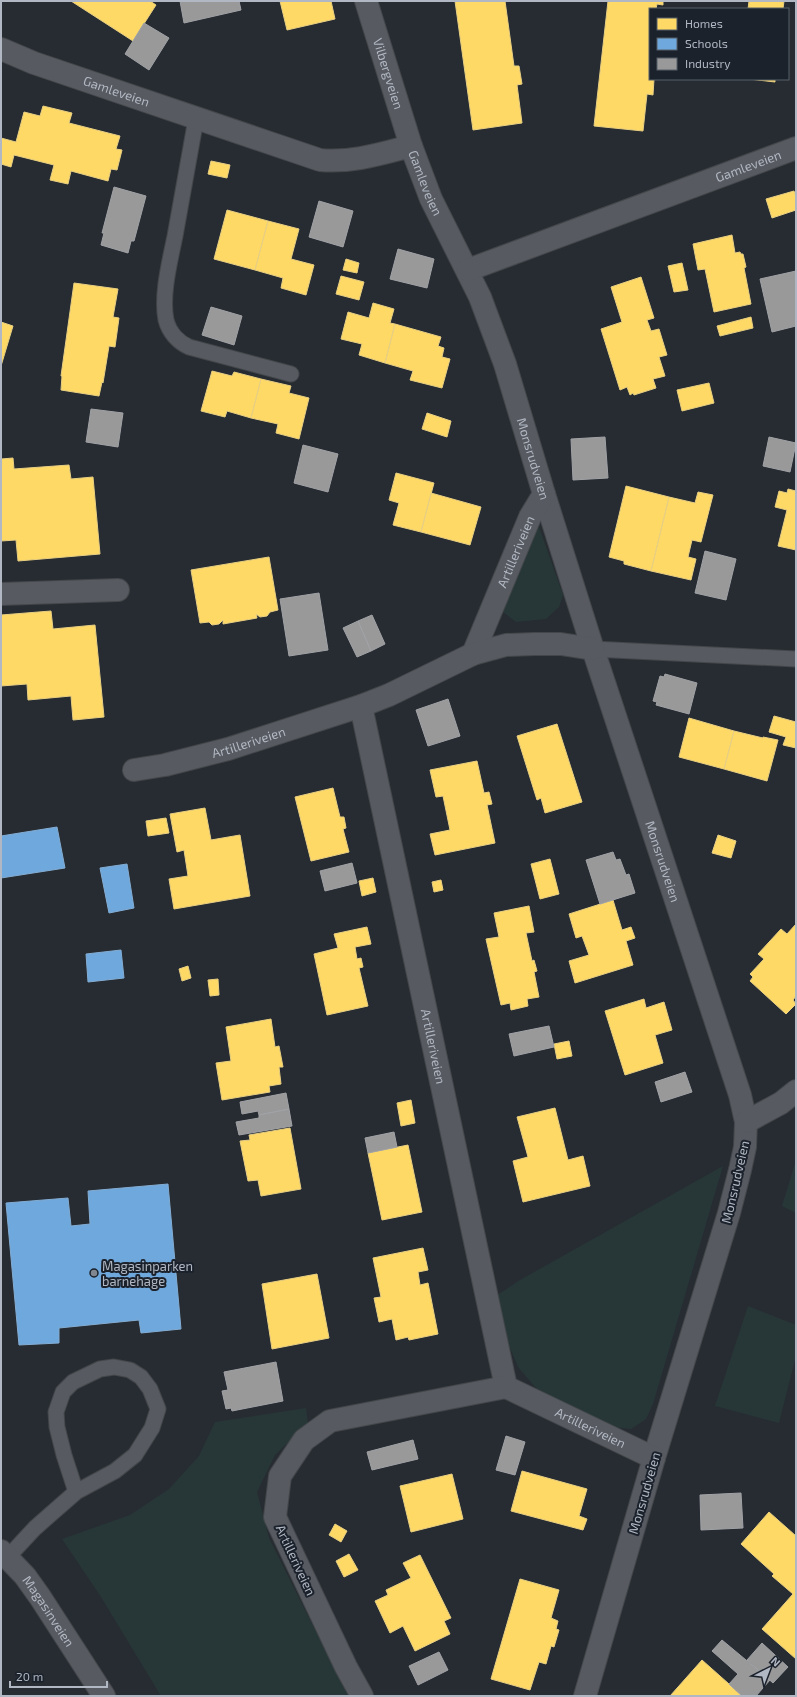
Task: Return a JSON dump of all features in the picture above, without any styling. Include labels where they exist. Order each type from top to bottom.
[{"type":"street","name":"Vilbergveien","points":[[366,1],[411,146]]},
{"type":"street","name":"Gamleveien","points":[[1,49],[34,63],[320,160],[337,161],[362,158],[411,146],[432,199],[468,270],[796,148]]},
{"type":"street","name":"Monsrudveien","points":[[468,270],[493,329],[505,364],[593,649],[740,1095],[746,1122],[745,1147],[729,1213],[654,1458],[585,1696]]},
{"type":"street","name":"Artilleriveien","points":[[473,654],[530,517],[544,494]]},
{"type":"street","points":[[1,594],[118,590]]},
{"type":"street","name":"Artilleriveien","points":[[134,770],[165,765],[228,749],[361,706],[473,654],[506,645],[561,644],[593,649]]},
{"type":"street","name":"Artilleriveien","points":[[361,706],[506,1387]]},
{"type":"street","points":[[746,1122],[781,1103],[796,1091]]},
{"type":"street","name":"Artilleriveien","points":[[362,1696],[275,1517],[280,1476],[304,1440],[330,1421],[506,1387],[654,1458]]},
{"type":"street","name":"Magasinveien","points":[[5,1554],[40,1597],[104,1696]]},
{"type":"lane","points":[[196,119],[168,274],[164,309],[166,322],[170,331],[181,344],[188,347],[291,374]]},
{"type":"lane","points":[[593,649],[796,659]]},
{"type":"lane","points":[[5,1554],[76,1492],[115,1471],[135,1455],[152,1428],[158,1409],[150,1389],[141,1377],[130,1370],[114,1367],[100,1369],[73,1382],[63,1392],[56,1412],[57,1427],[76,1492]]},
{"type":"shaded area","points":[[538,524],[563,595],[559,607],[546,619],[516,622],[503,612]]},
{"type":"shaded area","points":[[796,1160],[796,1213],[782,1206]]},
{"type":"shaded area","points":[[723,1166],[653,1404],[646,1419],[631,1429],[611,1427],[562,1403],[536,1388],[518,1367],[508,1343],[496,1296],[520,1280]]},
{"type":"shaded area","points":[[748,1306],[796,1325],[796,1356],[779,1423],[715,1406]]},
{"type":"shaded area","points":[[306,1408],[308,1423],[275,1455],[257,1492],[269,1538],[348,1696],[161,1696],[101,1597],[62,1539],[130,1515],[169,1489],[199,1456],[215,1422]]},
{"type":"building: Homes","points":[[71,1],[150,1],[156,5],[133,41]]},
{"type":"building: Homes","points":[[280,1],[331,1],[335,19],[287,30]]},
{"type":"building: Homes","points":[[455,1],[505,1],[514,66],[519,66],[522,84],[517,85],[522,123],[473,130]]},
{"type":"building: Homes","points":[[608,1],[663,1],[663,5],[657,4],[656,8],[649,8],[649,80],[654,80],[653,95],[647,94],[643,131],[594,126]]},
{"type":"building: Homes","points":[[749,1],[784,1],[783,8],[748,8]]},
{"type":"building: Homes","points":[[758,80],[775,80],[775,82]]},
{"type":"building: Homes","points":[[43,106],[72,113],[69,123],[120,136],[116,149],[122,150],[117,170],[111,169],[108,181],[71,171],[68,184],[50,180],[54,165],[14,155],[11,167],[1,164],[1,138],[16,142],[24,112],[40,116]]},
{"type":"building: Homes","points":[[211,161],[230,165],[227,178],[208,174]]},
{"type":"building: Homes","points":[[794,191],[796,197],[796,210],[772,218],[766,199]]},
{"type":"building: Homes","points":[[227,210],[268,221],[255,270],[214,259]]},
{"type":"building: Homes","points":[[268,221],[299,229],[291,259],[314,265],[306,295],[281,288],[283,278],[255,270]]},
{"type":"building: Homes","points":[[732,235],[735,253],[740,252],[743,254],[746,267],[744,268],[751,304],[714,312],[705,269],[698,270],[693,244]]},
{"type":"building: Homes","points":[[346,259],[359,263],[357,273],[343,270]]},
{"type":"building: Homes","points":[[682,263],[688,290],[674,292],[668,266]]},
{"type":"building: Homes","points":[[341,276],[364,282],[359,300],[336,294]]},
{"type":"building: Homes","points":[[641,277],[654,318],[647,320],[651,331],[659,329],[667,355],[659,357],[665,376],[653,379],[656,388],[630,395],[627,387],[620,390],[601,329],[622,322],[611,287]]},
{"type":"building: Homes","points":[[74,283],[118,289],[113,317],[119,318],[115,347],[109,346],[103,383],[102,382],[99,396],[61,390],[61,376]]},
{"type":"building: Homes","points":[[373,303],[394,309],[390,323],[395,324],[385,363],[359,355],[362,344],[341,339],[348,312],[369,318]]},
{"type":"building: Homes","points":[[751,317],[753,328],[720,336],[717,326]]},
{"type":"building: Homes","points":[[1,322],[13,326],[1,366]]},
{"type":"building: Homes","points":[[395,324],[441,337],[438,346],[444,348],[442,357],[450,359],[442,388],[410,380],[413,371],[385,363]]},
{"type":"building: Homes","points":[[212,371],[232,376],[234,372],[261,379],[251,418],[227,411],[225,417],[201,411]]},
{"type":"building: Homes","points":[[261,379],[291,386],[289,393],[309,398],[299,439],[276,433],[278,424],[251,418]]},
{"type":"building: Homes","points":[[709,383],[714,403],[682,411],[677,390]]},
{"type":"building: Homes","points":[[427,413],[451,421],[447,437],[422,429]]},
{"type":"building: Homes","points":[[13,458],[14,469],[69,465],[71,479],[93,477],[100,554],[18,561],[16,540],[1,541],[1,459]]},
{"type":"building: Homes","points":[[396,473],[434,483],[421,532],[393,525],[399,503],[389,500]]},
{"type":"building: Homes","points":[[626,486],[669,497],[651,571],[624,564],[624,561],[609,557]]},
{"type":"building: Homes","points":[[788,489],[796,491],[796,550],[778,546],[787,510],[775,507],[779,491],[787,493]]},
{"type":"building: Homes","points":[[698,492],[713,495],[701,542],[692,540],[688,557],[696,559],[691,580],[651,571],[669,497],[695,503]]},
{"type":"building: Homes","points":[[431,493],[481,507],[470,545],[421,532]]},
{"type":"building: Homes","points":[[269,557],[278,610],[270,612],[267,616],[260,617],[256,614],[257,618],[223,624],[223,620],[219,624],[212,625],[209,622],[200,623],[191,570]]},
{"type":"building: Homes","points":[[51,611],[53,629],[95,625],[104,717],[73,720],[71,696],[28,700],[27,684],[1,686],[1,615]]},
{"type":"building: Homes","points":[[774,716],[796,722],[796,748],[783,745],[786,737],[769,732]]},
{"type":"building: Homes","points":[[689,718],[734,731],[724,769],[679,757]]},
{"type":"building: Homes","points":[[557,724],[582,802],[545,813],[541,798],[537,800],[517,736]]},
{"type":"building: Homes","points":[[734,731],[778,740],[767,781],[724,769]]},
{"type":"building: Homes","points":[[477,761],[484,793],[489,792],[492,804],[487,805],[495,843],[435,855],[430,834],[450,830],[443,796],[436,797],[430,770]]},
{"type":"building: Homes","points":[[333,788],[340,817],[344,817],[346,828],[343,829],[349,852],[311,861],[295,797]]},
{"type":"building: Homes","points":[[205,808],[211,840],[240,835],[250,896],[174,909],[169,879],[188,876],[184,850],[177,852],[170,814]]},
{"type":"building: Homes","points":[[166,818],[169,833],[148,836],[146,821]]},
{"type":"building: Homes","points":[[718,835],[736,841],[731,858],[712,853]]},
{"type":"building: Homes","points":[[550,859],[559,894],[540,899],[531,864]]},
{"type":"building: Homes","points":[[373,878],[376,892],[362,896],[359,881]]},
{"type":"building: Homes","points":[[441,880],[443,890],[434,892],[432,882]]},
{"type":"building: Homes","points":[[613,900],[622,930],[631,927],[635,938],[626,941],[633,965],[575,983],[569,961],[589,955],[582,936],[576,938],[569,914]]},
{"type":"building: Homes","points":[[529,906],[534,932],[526,933],[532,961],[534,960],[537,971],[534,972],[539,997],[527,999],[528,1006],[511,1010],[510,1003],[501,1005],[486,939],[499,937],[494,913]]},
{"type":"building: Homes","points":[[796,924],[796,996],[793,1000],[796,1004],[786,1014],[750,981],[753,977],[750,974],[764,959],[758,954],[781,929],[787,934]]},
{"type":"building: Homes","points":[[367,927],[371,944],[355,947],[357,959],[361,958],[363,967],[359,968],[368,1006],[327,1015],[314,954],[338,948],[334,934]]},
{"type":"building: Homes","points":[[188,966],[191,978],[182,981],[179,969]]},
{"type":"building: Homes","points":[[218,979],[219,995],[210,996],[208,980]]},
{"type":"building: Homes","points":[[644,999],[646,1008],[664,1002],[672,1030],[655,1035],[663,1063],[625,1075],[605,1011]]},
{"type":"building: Homes","points":[[271,1019],[275,1047],[279,1046],[283,1067],[279,1067],[281,1084],[269,1086],[270,1092],[222,1100],[216,1063],[231,1061],[226,1027]]},
{"type":"building: Homes","points":[[569,1041],[572,1056],[557,1059],[554,1044]]},
{"type":"building: Homes","points":[[411,1100],[415,1123],[401,1126],[397,1103]]},
{"type":"building: Homes","points":[[555,1108],[568,1160],[583,1156],[590,1186],[523,1202],[513,1161],[528,1157],[517,1117]]},
{"type":"building: Homes","points":[[290,1128],[301,1189],[261,1196],[258,1180],[248,1181],[240,1141],[250,1140],[249,1135]]},
{"type":"building: Homes","points":[[408,1145],[422,1212],[382,1220],[368,1153]]},
{"type":"building: Homes","points":[[423,1248],[428,1270],[418,1272],[420,1285],[428,1283],[438,1334],[409,1340],[408,1337],[396,1340],[392,1319],[379,1322],[374,1298],[381,1297],[373,1258]]},
{"type":"building: Homes","points":[[317,1274],[329,1338],[272,1349],[262,1284]]},
{"type":"building: Homes","points":[[522,1471],[587,1489],[579,1516],[587,1519],[583,1530],[511,1511]]},
{"type":"building: Homes","points":[[452,1474],[463,1519],[411,1532],[400,1486]]},
{"type":"building: Homes","points":[[769,1512],[796,1536],[796,1659],[762,1629],[793,1594],[772,1576],[774,1574],[741,1544]]},
{"type":"building: Homes","points":[[335,1524],[347,1531],[341,1542],[329,1535]]},
{"type":"building: Homes","points":[[349,1554],[358,1570],[344,1577],[336,1561]]},
{"type":"building: Homes","points":[[420,1555],[451,1618],[444,1621],[450,1634],[415,1651],[403,1626],[390,1633],[375,1601],[388,1595],[386,1590],[411,1578],[403,1563]]},
{"type":"building: Homes","points":[[520,1579],[559,1590],[551,1618],[558,1621],[556,1629],[559,1630],[554,1647],[551,1646],[546,1664],[539,1662],[530,1690],[491,1679]]},
{"type":"building: Homes","points":[[702,1660],[729,1684],[742,1696],[670,1696]]},
{"type":"building: Schools","points":[[57,827],[65,868],[1,878],[1,836]]},
{"type":"building: Schools","points":[[127,864],[134,908],[109,913],[100,868]]},
{"type":"building: Schools","points":[[121,950],[124,978],[88,982],[86,954]]},
{"type":"building: Schools","name":"Magasinparken barnehage","points":[[168,1184],[181,1329],[141,1333],[139,1320],[59,1328],[59,1343],[19,1345],[6,1203],[68,1198],[71,1226],[90,1224],[88,1191]]},
{"type":"building: Industry","points":[[180,1],[239,1],[241,10],[184,23]]},
{"type":"building: Industry","points":[[144,23],[169,38],[149,70],[125,54]]},
{"type":"building: Industry","points":[[114,187],[146,196],[134,241],[131,241],[128,253],[101,245],[104,233],[102,233]]},
{"type":"building: Industry","points":[[319,201],[353,211],[343,247],[309,237]]},
{"type":"building: Industry","points":[[398,249],[434,259],[427,288],[390,279]]},
{"type":"building: Industry","points":[[796,271],[796,326],[772,332],[760,279]]},
{"type":"building: Industry","points":[[211,307],[242,316],[234,345],[202,335]]},
{"type":"building: Industry","points":[[91,409],[123,413],[118,447],[86,442]]},
{"type":"building: Industry","points":[[605,437],[608,478],[573,480],[571,439]]},
{"type":"building: Industry","points":[[769,437],[796,443],[790,472],[763,466]]},
{"type":"building: Industry","points":[[303,445],[338,454],[328,492],[294,483]]},
{"type":"building: Industry","points":[[705,551],[736,559],[726,600],[695,593]]},
{"type":"building: Industry","points":[[319,593],[328,650],[289,656],[280,599]]},
{"type":"building: Industry","points":[[372,615],[385,644],[371,651],[358,621]]},
{"type":"building: Industry","points":[[358,621],[371,651],[357,657],[343,628]]},
{"type":"building: Industry","points":[[665,674],[697,683],[689,714],[656,705],[657,702],[653,701],[660,676],[664,677]]},
{"type":"building: Industry","points":[[448,699],[460,736],[428,746],[416,710]]},
{"type":"building: Industry","points":[[613,852],[616,860],[620,859],[626,875],[629,874],[635,893],[600,904],[586,860]]},
{"type":"building: Industry","points":[[352,863],[357,883],[325,891],[320,871]]},
{"type":"building: Industry","points":[[549,1026],[554,1047],[514,1056],[509,1034]]},
{"type":"building: Industry","points":[[685,1072],[692,1092],[661,1102],[655,1082]]},
{"type":"building: Industry","points":[[286,1093],[289,1109],[259,1115],[258,1111],[242,1114],[240,1102]]},
{"type":"building: Industry","points":[[289,1109],[292,1126],[239,1135],[236,1122],[259,1118],[259,1115]]},
{"type":"building: Industry","points":[[394,1132],[397,1147],[368,1153],[365,1138]]},
{"type":"building: Industry","points":[[276,1362],[283,1401],[232,1411],[231,1408],[226,1409],[222,1391],[228,1390],[224,1372]]},
{"type":"building: Industry","points":[[506,1436],[525,1442],[515,1475],[496,1470]]},
{"type":"building: Industry","points":[[413,1440],[418,1459],[372,1470],[367,1452]]},
{"type":"building: Industry","points":[[741,1493],[743,1528],[701,1530],[700,1495]]},
{"type":"building: Industry","points":[[722,1640],[770,1680],[756,1696],[742,1696],[729,1684],[738,1674],[712,1651]]},
{"type":"building: Industry","points":[[762,1643],[788,1667],[773,1683],[747,1660]]},
{"type":"building: Industry","points":[[439,1652],[448,1670],[418,1685],[409,1666]]},
{"type":"place","name":"Magasinparken barnehage","points":[[94,1273]]}]
